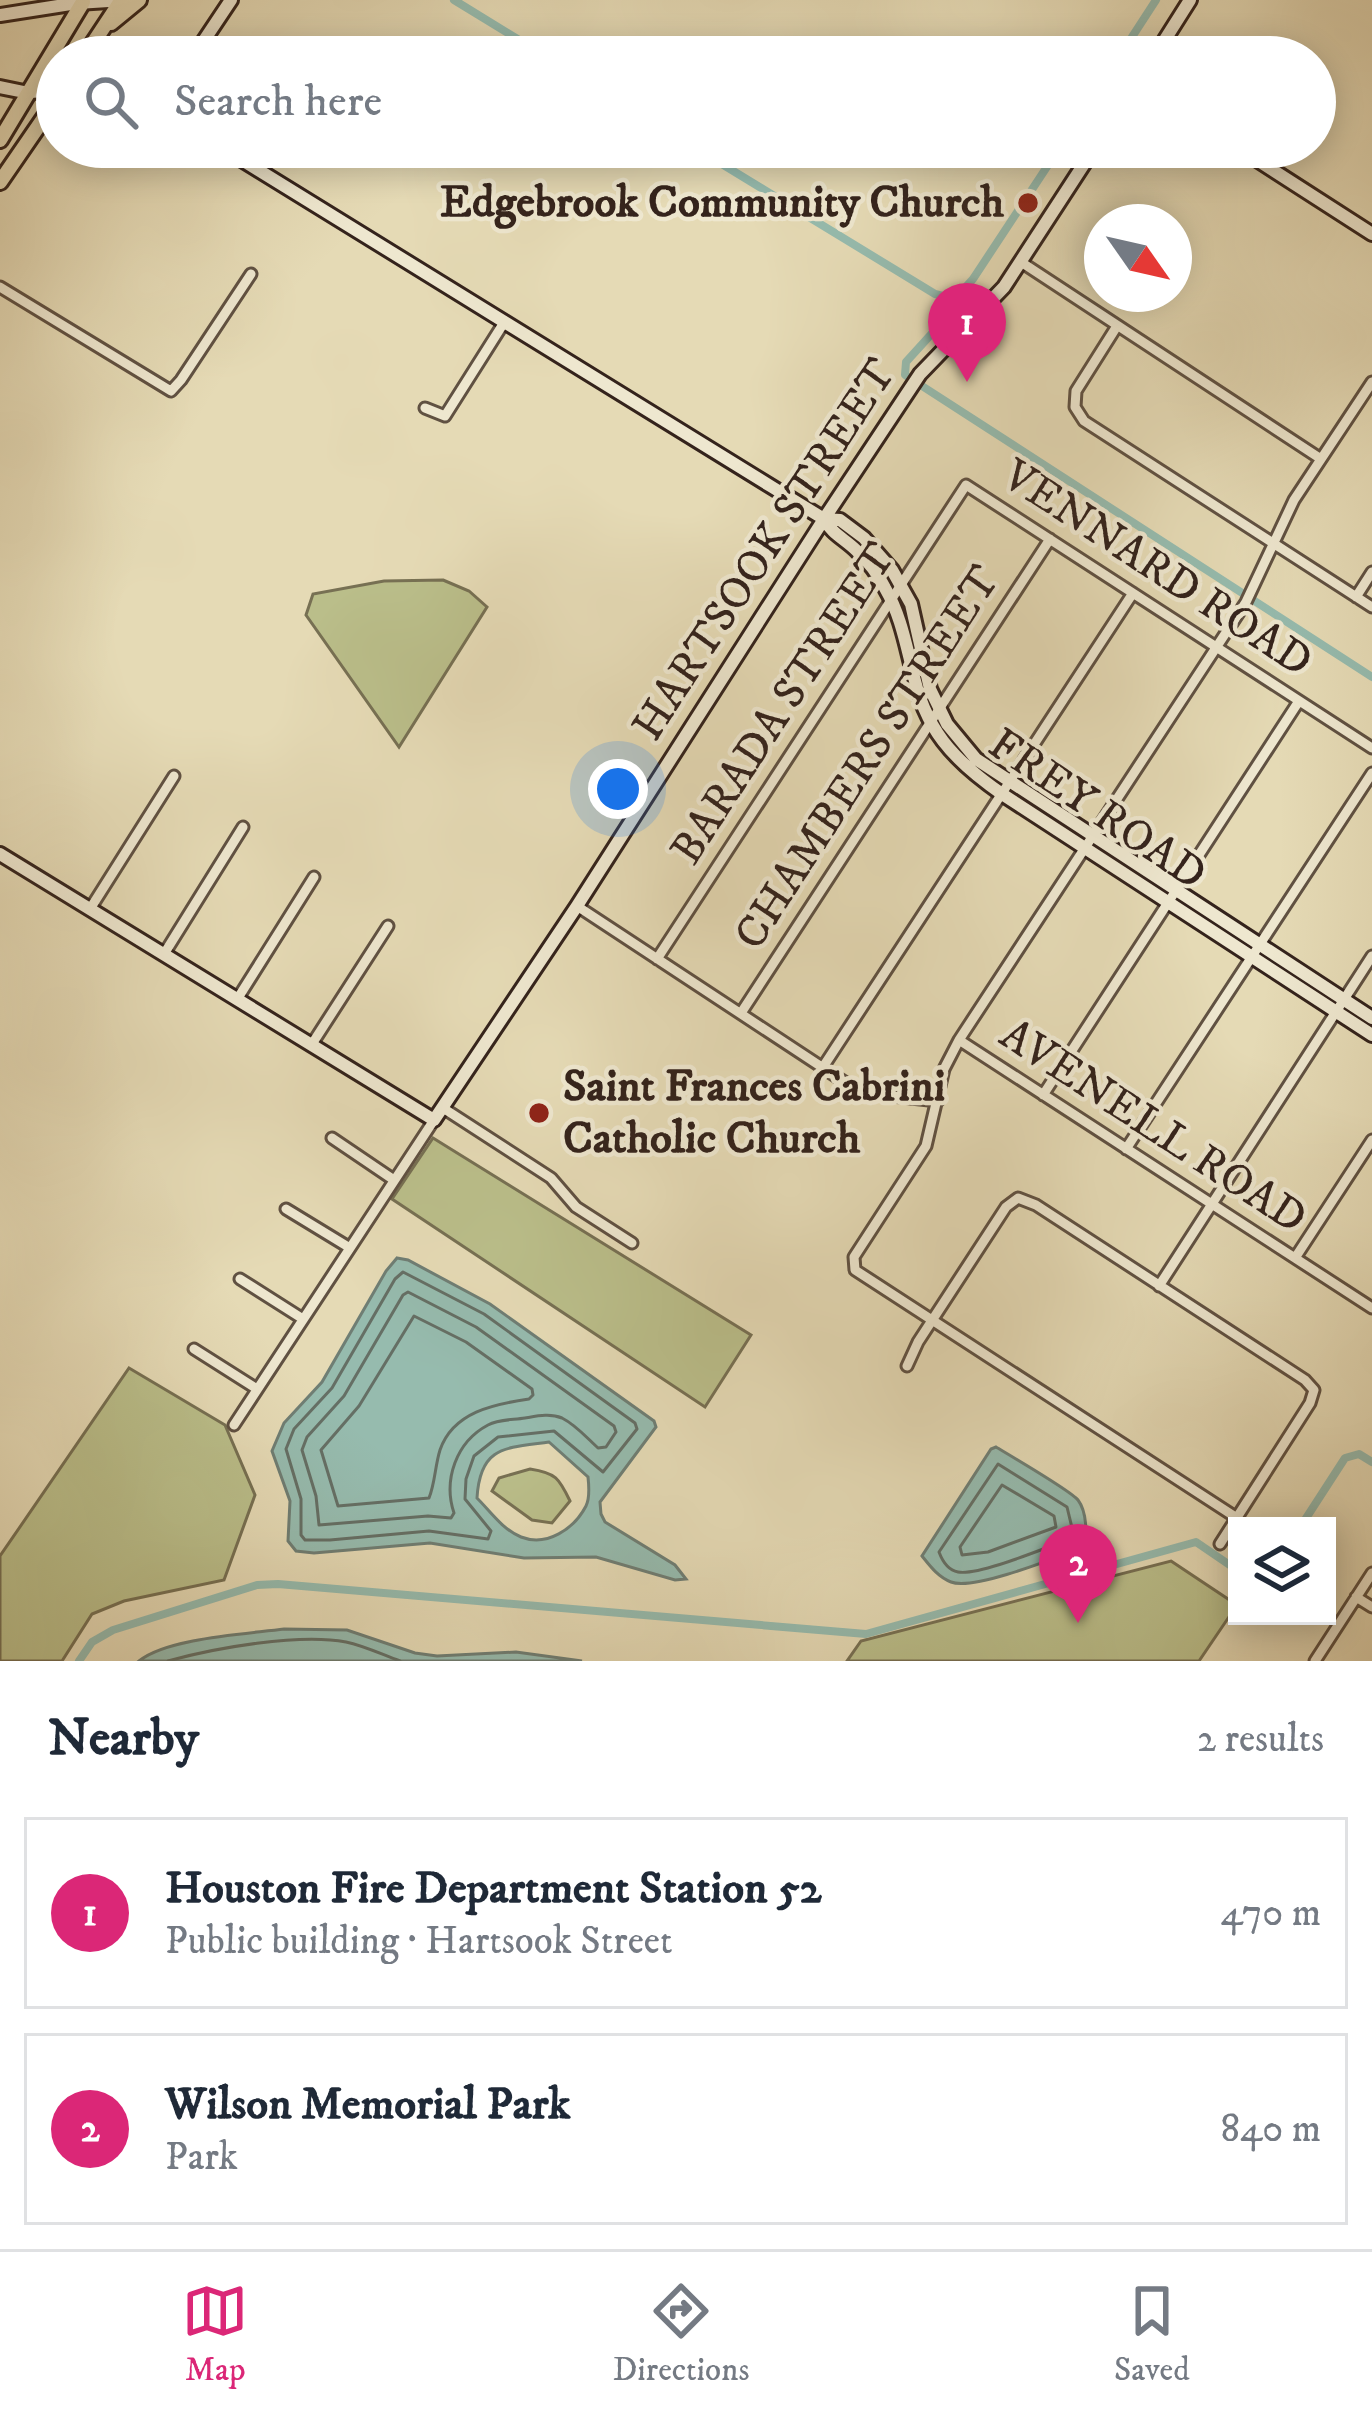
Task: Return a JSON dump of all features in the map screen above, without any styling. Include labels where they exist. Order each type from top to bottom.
[{"type":"main road","points":[[98,36],[122,0]]},
{"type":"main road","points":[[102,29],[140,0]]},
{"type":"main road","points":[[63,36],[84,1]]},
{"type":"main road","points":[[65,36],[70,24]]},
{"type":"main road","points":[[0,140],[36,79]]},
{"type":"main road","points":[[0,182],[36,125]]},
{"type":"street","points":[[33,10],[54,0]]},
{"type":"street","points":[[0,15],[84,1],[122,0]]},
{"type":"street","points":[[207,36],[231,0]]},
{"type":"street","points":[[1167,36],[1190,0]]},
{"type":"street","points":[[0,87],[36,92]]},
{"type":"street","name":"FREY ROAD","points":[[255,168],[824,519],[840,520],[864,538],[902,584],[919,630],[930,688],[947,724],[1006,788],[1340,1006],[1372,1035]]},
{"type":"street","name":"HARTSOOK STREET","points":[[234,1425],[920,374],[1004,287],[1081,168]]},
{"type":"street","points":[[1270,168],[1372,234]]},
{"type":"street","points":[[1021,262],[1321,459]]},
{"type":"street","points":[[0,287],[171,391],[251,274]]},
{"type":"street","points":[[425,408],[445,416],[505,321]]},
{"type":"street","points":[[1117,326],[1076,391],[1075,407],[1084,421],[1372,607]]},
{"type":"street","points":[[1235,1517],[855,1270],[854,1257],[926,1146],[944,1069],[959,1040],[1246,602],[1294,500],[1372,382]]},
{"type":"street","name":"VENNARD ROAD","points":[[966,484],[1372,748]]},
{"type":"street","name":"BARADA STREET","points":[[657,959],[966,484]]},
{"type":"street","name":"FREY ROAD","points":[[824,519],[830,531],[871,566],[891,600],[935,733],[976,777],[1006,788]]},
{"type":"street","name":"CHAMBERS STREET","points":[[741,1013],[1050,539]]},
{"type":"street","points":[[1356,597],[1372,572]]},
{"type":"street","points":[[823,1067],[1133,593]]},
{"type":"street","points":[[1043,1095],[1300,701]]},
{"type":"street","points":[[1126,1148],[1372,773]]},
{"type":"street","points":[[90,909],[174,776]]},
{"type":"street","points":[[164,954],[243,827]]},
{"type":"street","points":[[0,854],[312,1044],[551,1178],[576,1207],[632,1243]]},
{"type":"street","points":[[238,998],[314,877]]},
{"type":"street","points":[[577,906],[846,1083],[874,1094],[938,1102]]},
{"type":"street","points":[[312,1044],[388,926]]},
{"type":"street","points":[[1160,1286],[1372,956]]},
{"type":"street","name":"FREY ROAD","points":[[1340,1006],[1372,1018]]},
{"type":"street","name":"AVENELL ROAD","points":[[959,1040],[1372,1308]]},
{"type":"street","points":[[332,1138],[394,1180]]},
{"type":"street","points":[[1295,1258],[1372,1139]]},
{"type":"street","points":[[907,1366],[1006,1207],[1018,1198],[1036,1205],[1314,1390],[1238,1517]]},
{"type":"street","points":[[286,1209],[350,1248]]},
{"type":"street","points":[[240,1279],[304,1319]]},
{"type":"street","points":[[194,1349],[257,1389]]},
{"type":"street","points":[[1220,1544],[1228,1532]]},
{"type":"street","points":[[1315,1661],[1372,1573]]},
{"type":"street","points":[[1356,1597],[1372,1607]]},
{"type":"green space","points":[[443,580],[469,591],[487,607],[399,747],[306,615],[313,594],[384,581]]},
{"type":"green space","points":[[433,1138],[751,1335],[705,1407],[392,1199]]},
{"type":"green space","points":[[129,1368],[225,1425],[255,1495],[224,1580],[124,1601],[92,1614],[62,1661],[0,1661],[0,1556]]},
{"type":"green space","points":[[530,1469],[556,1478],[570,1501],[552,1523],[532,1520],[492,1491],[499,1478]]},
{"type":"green space","points":[[1171,1561],[1228,1599],[1228,1618],[1199,1661],[847,1661],[861,1641]]},
{"type":"water","points":[[397,1258],[408,1260],[490,1304],[654,1421],[656,1427],[600,1502],[601,1514],[605,1522],[675,1565],[686,1579],[596,1557],[524,1558],[430,1543],[296,1551],[288,1541],[290,1501],[272,1451],[284,1423],[322,1382]],"holes":[[[549,1442],[588,1477],[588,1499],[581,1514],[567,1529],[540,1540],[514,1534],[477,1498],[489,1459],[520,1446]]]},
{"type":"water","points":[[996,1447],[1078,1500],[1086,1523],[1084,1547],[996,1578],[951,1582],[922,1556]]},
{"type":"water","points":[[284,1629],[347,1630],[437,1656],[516,1652],[582,1661],[139,1661],[187,1642]]},
{"type":"waterway","points":[[454,0],[513,36]]},
{"type":"waterway","points":[[1133,36],[1156,0]]},
{"type":"waterway","points":[[728,168],[935,294],[955,299]]},
{"type":"waterway","points":[[1046,168],[955,299],[955,308],[906,362],[905,375],[1372,677]]},
{"type":"waterway","points":[[1307,1517],[1345,1458],[1359,1454],[1372,1462]]},
{"type":"waterway","points":[[79,1661],[92,1642],[113,1630],[257,1585],[866,1634],[1196,1542],[1228,1564]]},
{"type":"place","name":"Edgebrook Community Church","points":[[1028,203]]},
{"type":"place","name":"Houston Fire Department Station 52","points":[[967,382]]},
{"type":"place","name":"Saint Frances Cabrini Catholic Church","points":[[539,1113]]},
{"type":"place","name":"Wilson Memorial Park","points":[[1078,1623]]}]
